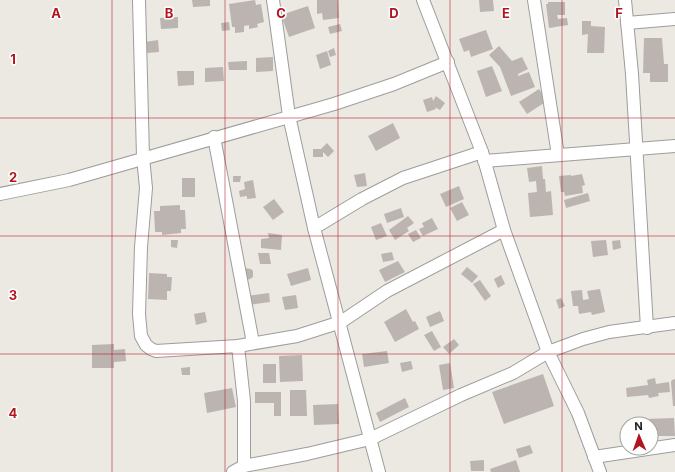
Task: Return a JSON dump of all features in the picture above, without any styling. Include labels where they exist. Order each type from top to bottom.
[{"type":"street","points":[[139,0],[143,157],[146,188],[141,247],[139,314],[141,336],[151,349],[156,351],[238,346],[297,336],[341,322],[387,291],[504,230]]},
{"type":"street","points":[[272,0],[289,116],[314,228],[341,322],[379,472]]},
{"type":"street","points":[[423,0],[448,62],[483,157],[504,230],[548,352],[578,413],[600,472]]},
{"type":"street","points":[[534,0],[558,155]]},
{"type":"street","points":[[625,0],[647,328]]},
{"type":"street","points":[[627,23],[675,19]]},
{"type":"street","points":[[0,194],[69,180],[143,157],[334,104],[394,84],[448,62]]},
{"type":"street","points":[[214,137],[253,343]]},
{"type":"street","points":[[314,228],[362,199],[403,178],[483,157],[558,155],[675,146]]},
{"type":"street","points":[[232,472],[244,466],[307,454],[370,439],[461,395],[514,373],[548,352],[583,339],[609,332],[675,324]]},
{"type":"street","points":[[238,346],[244,401],[244,466]]},
{"type":"street","points":[[594,457],[675,444]]},
{"type":"building","points":[[192,0],[210,0],[210,6],[193,7]]},
{"type":"building","points":[[255,0],[256,5],[261,4],[264,22],[257,24],[258,27],[249,29],[249,25],[244,26],[244,32],[235,33],[235,27],[232,27],[229,4]]},
{"type":"building","points":[[317,0],[338,0],[339,18],[323,20],[322,13],[317,14]]},
{"type":"building","points":[[479,0],[493,0],[494,11],[480,12]]},
{"type":"building","points":[[548,2],[565,2],[565,15],[557,15],[558,19],[567,18],[568,25],[549,28],[546,4],[548,4]]},
{"type":"building","points":[[308,6],[315,28],[289,37],[281,15]]},
{"type":"building","points":[[178,17],[178,28],[161,29],[160,18]]},
{"type":"building","points":[[582,21],[591,21],[591,26],[605,27],[604,53],[587,53],[588,34],[582,35]]},
{"type":"building","points":[[229,22],[230,30],[222,31],[221,23]]},
{"type":"building","points":[[340,24],[342,31],[330,34],[328,27]]},
{"type":"building","points":[[486,30],[493,49],[471,57],[469,50],[464,52],[459,39]]},
{"type":"building","points":[[644,38],[662,38],[664,64],[668,64],[668,82],[650,82],[650,73],[643,73]]},
{"type":"building","points":[[158,40],[159,52],[147,53],[145,42]]},
{"type":"building","points":[[499,46],[512,61],[522,57],[528,69],[518,74],[518,76],[529,72],[535,87],[511,96],[500,67],[489,55]]},
{"type":"building","points":[[334,48],[336,55],[330,57],[328,51]]},
{"type":"building","points":[[327,51],[331,65],[320,69],[316,55]]},
{"type":"building","points":[[273,57],[273,71],[256,72],[256,58]]},
{"type":"building","points":[[247,61],[247,70],[229,70],[228,62]]},
{"type":"building","points":[[492,66],[502,91],[486,97],[477,71]]},
{"type":"building","points":[[223,67],[224,81],[205,82],[205,68]]},
{"type":"building","points":[[177,71],[194,71],[194,85],[178,86]]},
{"type":"building","points":[[539,89],[547,101],[527,114],[519,102]]},
{"type":"building","points":[[436,96],[445,103],[440,110],[435,107],[436,109],[427,112],[423,100],[432,97],[433,101]]},
{"type":"building","points":[[393,123],[400,138],[376,151],[368,136]]},
{"type":"building","points":[[327,143],[334,151],[328,157],[323,152],[323,157],[313,157],[313,149],[321,149]]},
{"type":"building","points":[[542,166],[546,192],[551,191],[553,215],[530,217],[528,193],[537,192],[536,181],[529,182],[527,168]]},
{"type":"building","points":[[365,173],[367,186],[357,187],[354,175]]},
{"type":"building","points":[[582,174],[585,185],[582,186],[583,193],[565,196],[564,192],[561,192],[559,176]]},
{"type":"building","points":[[233,176],[241,176],[240,182],[233,182]]},
{"type":"building","points":[[182,178],[195,178],[195,197],[182,197]]},
{"type":"building","points":[[253,180],[256,198],[247,199],[247,196],[240,197],[239,191],[245,189],[244,182]]},
{"type":"building","points":[[459,186],[464,199],[446,207],[440,194]]},
{"type":"building","points":[[588,193],[590,201],[566,208],[564,200]]},
{"type":"building","points":[[274,199],[284,212],[273,220],[263,207]]},
{"type":"building","points":[[462,202],[469,215],[457,221],[450,208]]},
{"type":"building","points":[[180,205],[180,210],[185,210],[186,229],[181,229],[181,233],[162,235],[162,232],[155,232],[154,211],[160,211],[160,206]]},
{"type":"building","points":[[401,208],[404,217],[387,223],[384,214]]},
{"type":"building","points":[[408,216],[414,223],[407,228],[409,231],[395,240],[389,230]]},
{"type":"building","points":[[432,218],[438,229],[423,236],[419,229],[424,227],[422,223]]},
{"type":"building","points":[[381,223],[387,236],[376,240],[371,227]]},
{"type":"building","points":[[416,230],[421,238],[413,242],[408,234]]},
{"type":"building","points":[[268,233],[282,235],[281,250],[261,248],[261,239],[269,238]]},
{"type":"building","points":[[171,240],[178,240],[177,248],[171,247]]},
{"type":"building","points":[[606,240],[608,255],[593,257],[591,241]]},
{"type":"building","points":[[620,240],[621,248],[613,250],[612,241]]},
{"type":"building","points":[[392,252],[394,260],[383,262],[381,254]]},
{"type":"building","points":[[258,253],[269,253],[271,264],[260,264]]},
{"type":"building","points":[[398,261],[405,272],[385,282],[379,270]]},
{"type":"building","points":[[467,267],[478,276],[472,283],[461,274]]},
{"type":"building","points":[[244,268],[251,269],[253,271],[253,277],[247,280]]},
{"type":"building","points":[[308,268],[311,280],[291,286],[287,274]]},
{"type":"building","points":[[149,273],[167,274],[167,277],[172,277],[171,291],[167,291],[167,300],[148,299]]},
{"type":"building","points":[[501,275],[505,284],[498,288],[494,279]]},
{"type":"building","points":[[480,280],[491,296],[485,301],[473,284]]},
{"type":"building","points":[[600,289],[605,312],[592,315],[591,312],[579,314],[578,306],[573,306],[571,291],[582,290],[583,300],[589,299],[587,291]]},
{"type":"building","points":[[269,293],[270,302],[248,305],[247,296]]},
{"type":"building","points":[[296,295],[298,308],[285,310],[282,297]]},
{"type":"building","points":[[561,298],[565,306],[559,309],[556,300]]},
{"type":"building","points":[[406,309],[413,322],[415,321],[419,329],[395,342],[384,322]]},
{"type":"building","points":[[440,311],[444,321],[430,327],[426,317]]},
{"type":"building","points":[[205,312],[207,322],[196,325],[194,314]]},
{"type":"building","points":[[432,331],[441,347],[434,351],[424,335]]},
{"type":"building","points":[[454,339],[459,345],[449,354],[443,347]]},
{"type":"building","points":[[114,344],[114,350],[125,349],[126,361],[114,362],[114,368],[92,368],[92,345]]},
{"type":"building","points":[[387,351],[389,363],[364,367],[362,354]]},
{"type":"building","points":[[302,355],[303,381],[280,382],[279,356]]},
{"type":"building","points":[[411,361],[413,369],[402,372],[400,363]]},
{"type":"building","points":[[450,363],[454,388],[443,390],[439,365]]},
{"type":"building","points":[[263,364],[276,364],[276,383],[263,383]]},
{"type":"building","points":[[190,367],[190,375],[182,375],[181,368]]},
{"type":"building","points":[[543,374],[554,406],[504,424],[492,392]]},
{"type":"building","points":[[655,378],[656,384],[669,382],[670,392],[658,393],[659,396],[649,398],[648,395],[627,397],[626,388],[648,385],[647,380]]},
{"type":"building","points":[[675,379],[675,406],[673,406],[671,382]]},
{"type":"building","points":[[232,388],[236,407],[207,413],[204,393]]},
{"type":"building","points":[[290,390],[306,390],[307,416],[290,416]]},
{"type":"building","points":[[255,392],[281,392],[281,416],[274,416],[274,403],[255,403]]},
{"type":"building","points":[[405,398],[409,407],[380,422],[376,413]]},
{"type":"building","points":[[338,404],[339,424],[314,425],[313,405]]},
{"type":"building","points":[[659,418],[674,418],[675,436],[659,436]]},
{"type":"building","points":[[530,445],[533,453],[519,458],[516,449]]},
{"type":"building","points":[[484,460],[484,471],[471,471],[470,461]]},
{"type":"building","points":[[516,460],[520,472],[491,472],[490,469]]}]
